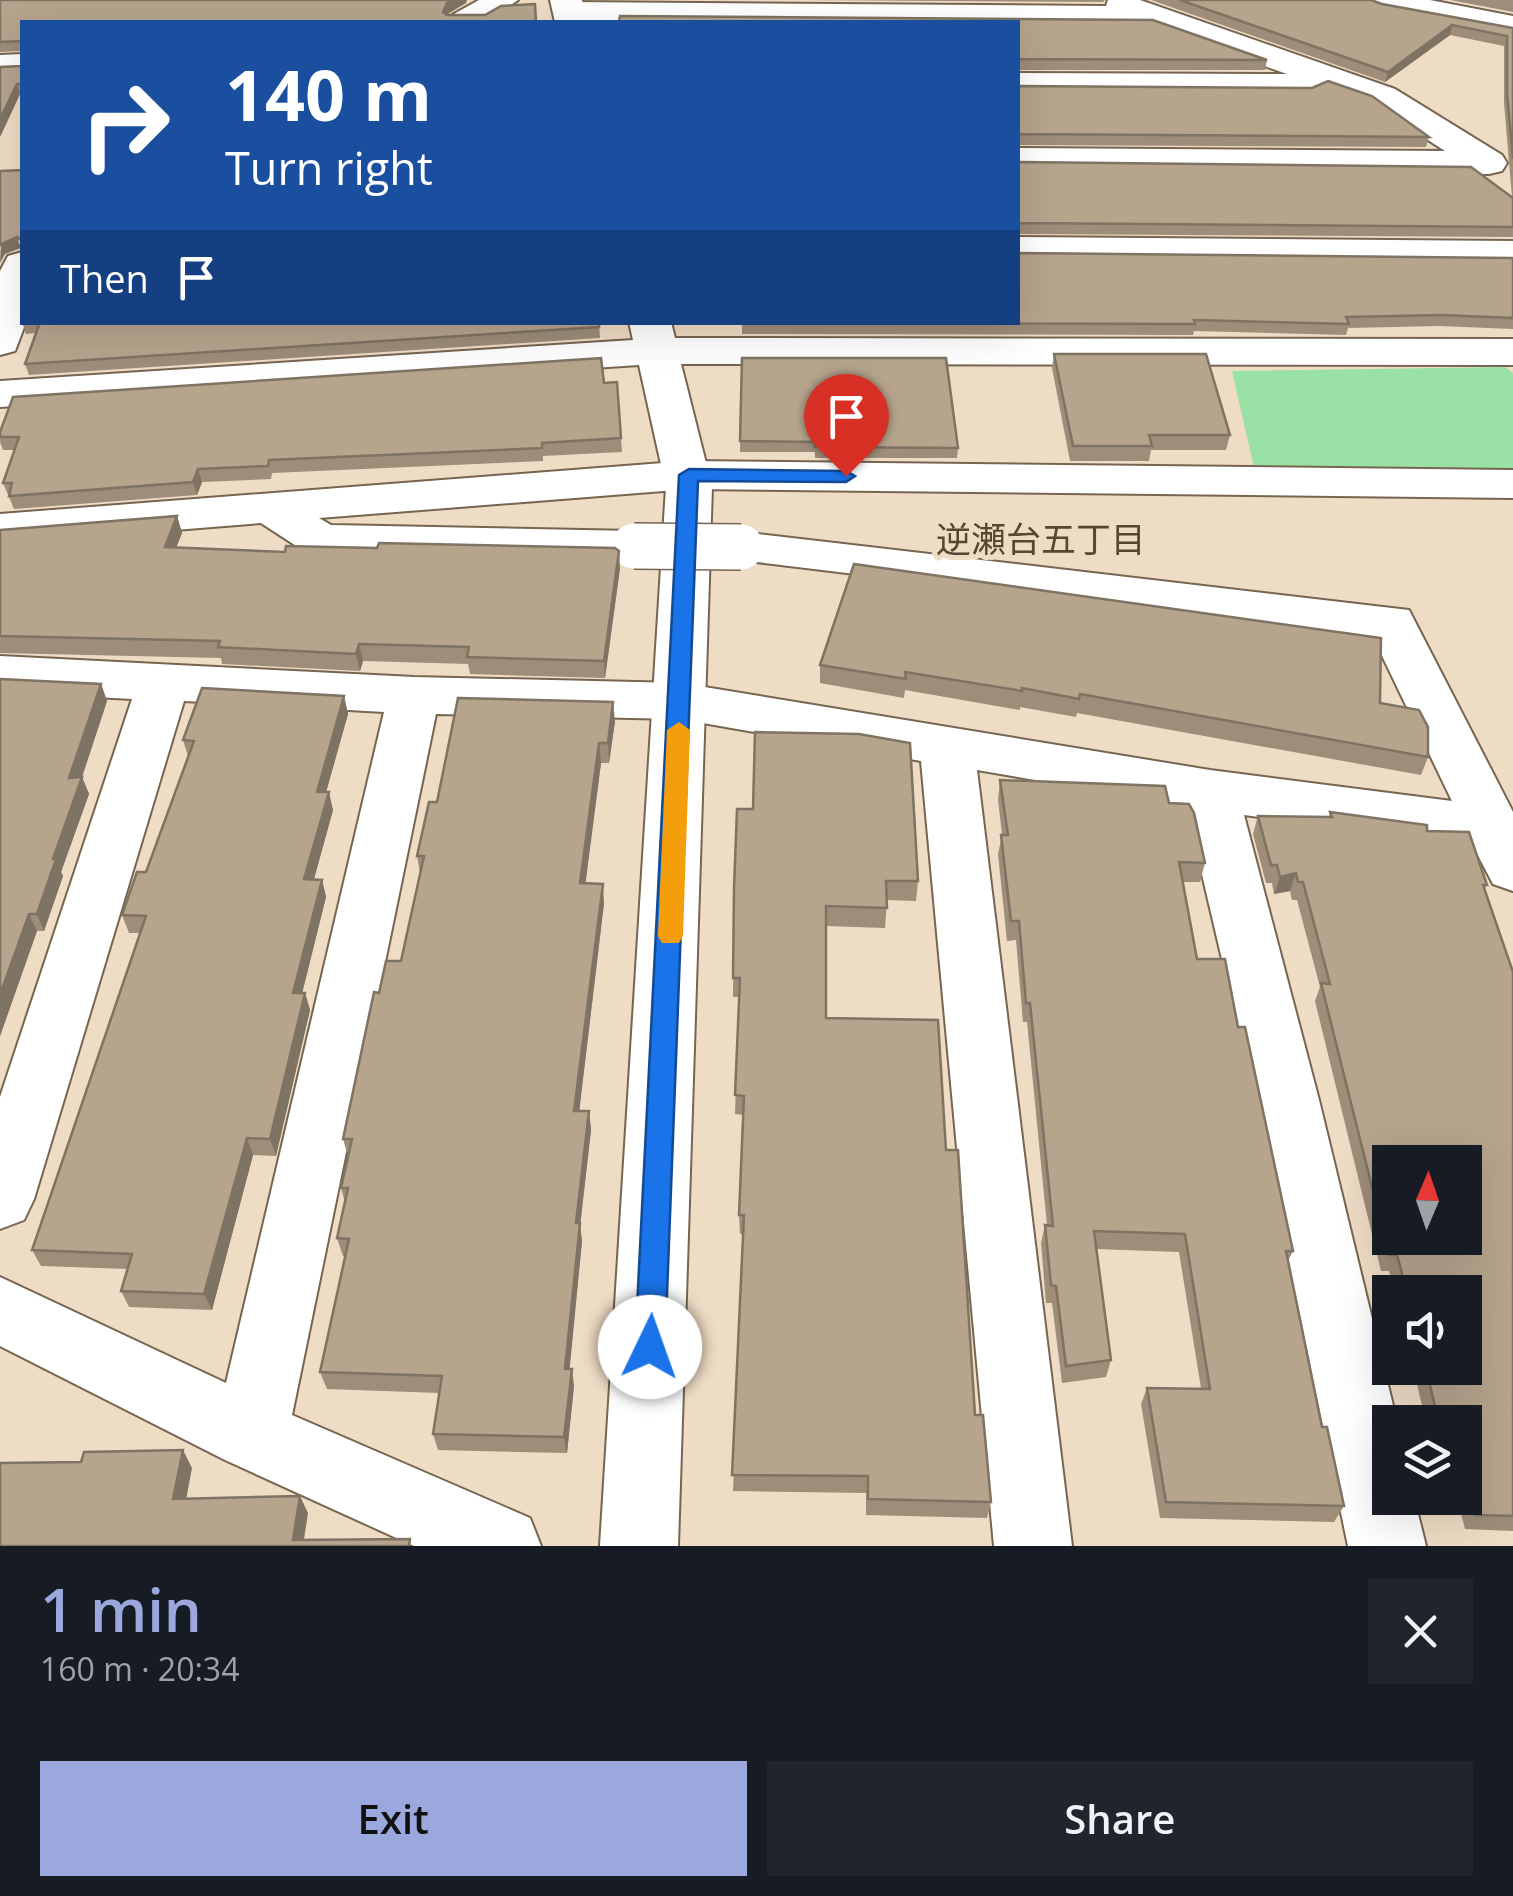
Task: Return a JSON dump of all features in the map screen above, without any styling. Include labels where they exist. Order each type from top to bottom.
[{"type":"street","points":[[467,20],[502,0]]},
{"type":"street","points":[[1108,0],[1383,96],[1500,174]]},
{"type":"street","points":[[1381,0],[1504,16]]},
{"type":"street","points":[[569,12],[1156,16]]},
{"type":"street","points":[[1020,82],[1353,84]]},
{"type":"street","points":[[1020,159],[1500,174]]},
{"type":"street","points":[[1020,248],[1513,253]]},
{"type":"street","points":[[0,342],[20,281]]},
{"type":"street","points":[[640,1546],[689,475],[654,337]]},
{"type":"street","points":[[0,394],[654,337],[1513,352]]},
{"type":"street","points":[[0,530],[689,475],[1513,484]]},
{"type":"street","points":[[270,508],[321,540],[741,547],[1391,622],[1504,849]]},
{"type":"street","points":[[0,674],[414,695],[680,701],[1210,790],[1504,849]]},
{"type":"street","points":[[0,1199],[163,684]]},
{"type":"street","points":[[251,1434],[414,695]]},
{"type":"street","points":[[947,745],[1033,1546]]},
{"type":"street","points":[[1210,790],[1388,1546]]},
{"type":"street","points":[[0,1310],[251,1434],[502,1546]]},
{"type":"green space","points":[[1505,367],[1513,373],[1513,470],[1254,468],[1232,371]]},
{"type":"building","points":[[0,0],[452,0],[443,12],[447,15],[485,15],[501,6],[535,4],[536,20],[20,20],[20,41],[0,42]]},
{"type":"building","points":[[1180,0],[1371,0],[1513,28],[1513,159],[1507,36],[1452,25],[1388,72]]},
{"type":"building","points":[[620,16],[1153,20],[1267,60],[1020,59],[1020,20],[619,20]]},
{"type":"building","points":[[20,66],[20,83],[0,119],[0,67]]},
{"type":"building","points":[[1328,81],[1372,96],[1429,137],[1020,134],[1020,86],[1312,88]]},
{"type":"building","points":[[1020,162],[1471,167],[1513,198],[1513,227],[1020,223]]},
{"type":"building","points":[[20,170],[20,239],[17,237],[0,245],[0,171]]},
{"type":"building","points":[[1020,253],[1513,258],[1513,318],[1442,315],[1346,317],[1349,324],[1194,320],[1195,324],[1020,324]]},
{"type":"building","points":[[39,325],[599,325],[599,327],[25,364]]},
{"type":"building","points":[[1054,354],[1206,354],[1230,435],[1149,435],[1152,446],[1073,446]]},
{"type":"building","points":[[601,358],[604,383],[617,382],[621,438],[542,443],[542,448],[269,460],[268,466],[198,469],[193,482],[9,496],[12,483],[3,483],[19,437],[0,437],[13,397]]},
{"type":"building","points":[[742,358],[946,358],[958,448],[815,447],[815,442],[740,441]]},
{"type":"building","points":[[177,516],[165,547],[285,552],[286,546],[377,548],[379,543],[615,548],[619,551],[604,661],[467,657],[469,647],[359,644],[356,654],[218,647],[220,641],[0,636],[0,530]]},
{"type":"building","points":[[854,564],[1381,638],[1380,703],[1419,710],[1428,727],[1428,757],[1080,694],[1079,699],[905,672],[906,679],[820,665]]},
{"type":"building","points":[[0,679],[101,684],[69,778],[82,777],[56,859],[37,914],[29,914],[0,995]]},
{"type":"building","points":[[202,688],[344,696],[317,792],[329,792],[304,879],[322,880],[293,993],[305,993],[270,1139],[247,1138],[204,1294],[121,1291],[132,1254],[32,1250],[146,916],[122,915],[137,872],[146,872],[194,741],[183,740]]},
{"type":"building","points":[[458,698],[613,702],[608,743],[599,743],[580,883],[603,884],[574,1111],[589,1111],[576,1223],[580,1223],[565,1369],[572,1369],[564,1437],[433,1434],[442,1376],[320,1372],[349,1239],[337,1238],[348,1188],[341,1188],[352,1139],[343,1139],[374,992],[379,993],[386,961],[401,961],[424,856],[417,856],[429,802],[437,802]]},
{"type":"building","points":[[755,732],[859,734],[910,743],[918,881],[886,881],[887,908],[826,906],[826,1018],[938,1020],[946,1150],[958,1150],[975,1415],[983,1415],[991,1502],[868,1499],[868,1476],[732,1475],[744,1215],[739,1215],[744,1096],[735,1095],[740,978],[733,978],[734,888],[737,809],[753,809]]},
{"type":"building","points":[[1000,780],[1165,786],[1169,803],[1189,804],[1194,813],[1205,863],[1179,862],[1197,959],[1225,959],[1238,1027],[1245,1027],[1293,1251],[1286,1251],[1322,1427],[1327,1427],[1344,1506],[1166,1502],[1147,1388],[1210,1389],[1185,1234],[1094,1231],[1111,1360],[1066,1366],[1056,1286],[1051,1285],[1045,1225],[1053,1226],[1019,921],[1011,921],[1001,835],[1008,835]]},
{"type":"building","points":[[1330,812],[1427,825],[1427,831],[1469,832],[1513,972],[1513,1516],[1475,1515],[1482,1515],[1482,1405],[1435,1405],[1430,1385],[1482,1385],[1482,1275],[1402,1275],[1397,1255],[1482,1255],[1482,1145],[1372,1145],[1372,1187],[1321,983],[1330,984],[1303,882],[1298,882],[1296,873],[1280,877],[1277,865],[1271,865],[1258,816],[1332,817]]},
{"type":"building","points":[[183,1450],[173,1499],[300,1496],[293,1540],[410,1539],[409,1546],[0,1546],[0,1463],[81,1462],[84,1452]]},
{"type":"slow traffic","points":[[670,936],[679,730]]},
{"type":"district","name":"逆瀬台五丁目","points":[[1041,540]]},
{"type":"route","points":[[650,1347],[689,475],[846,476]]}]
